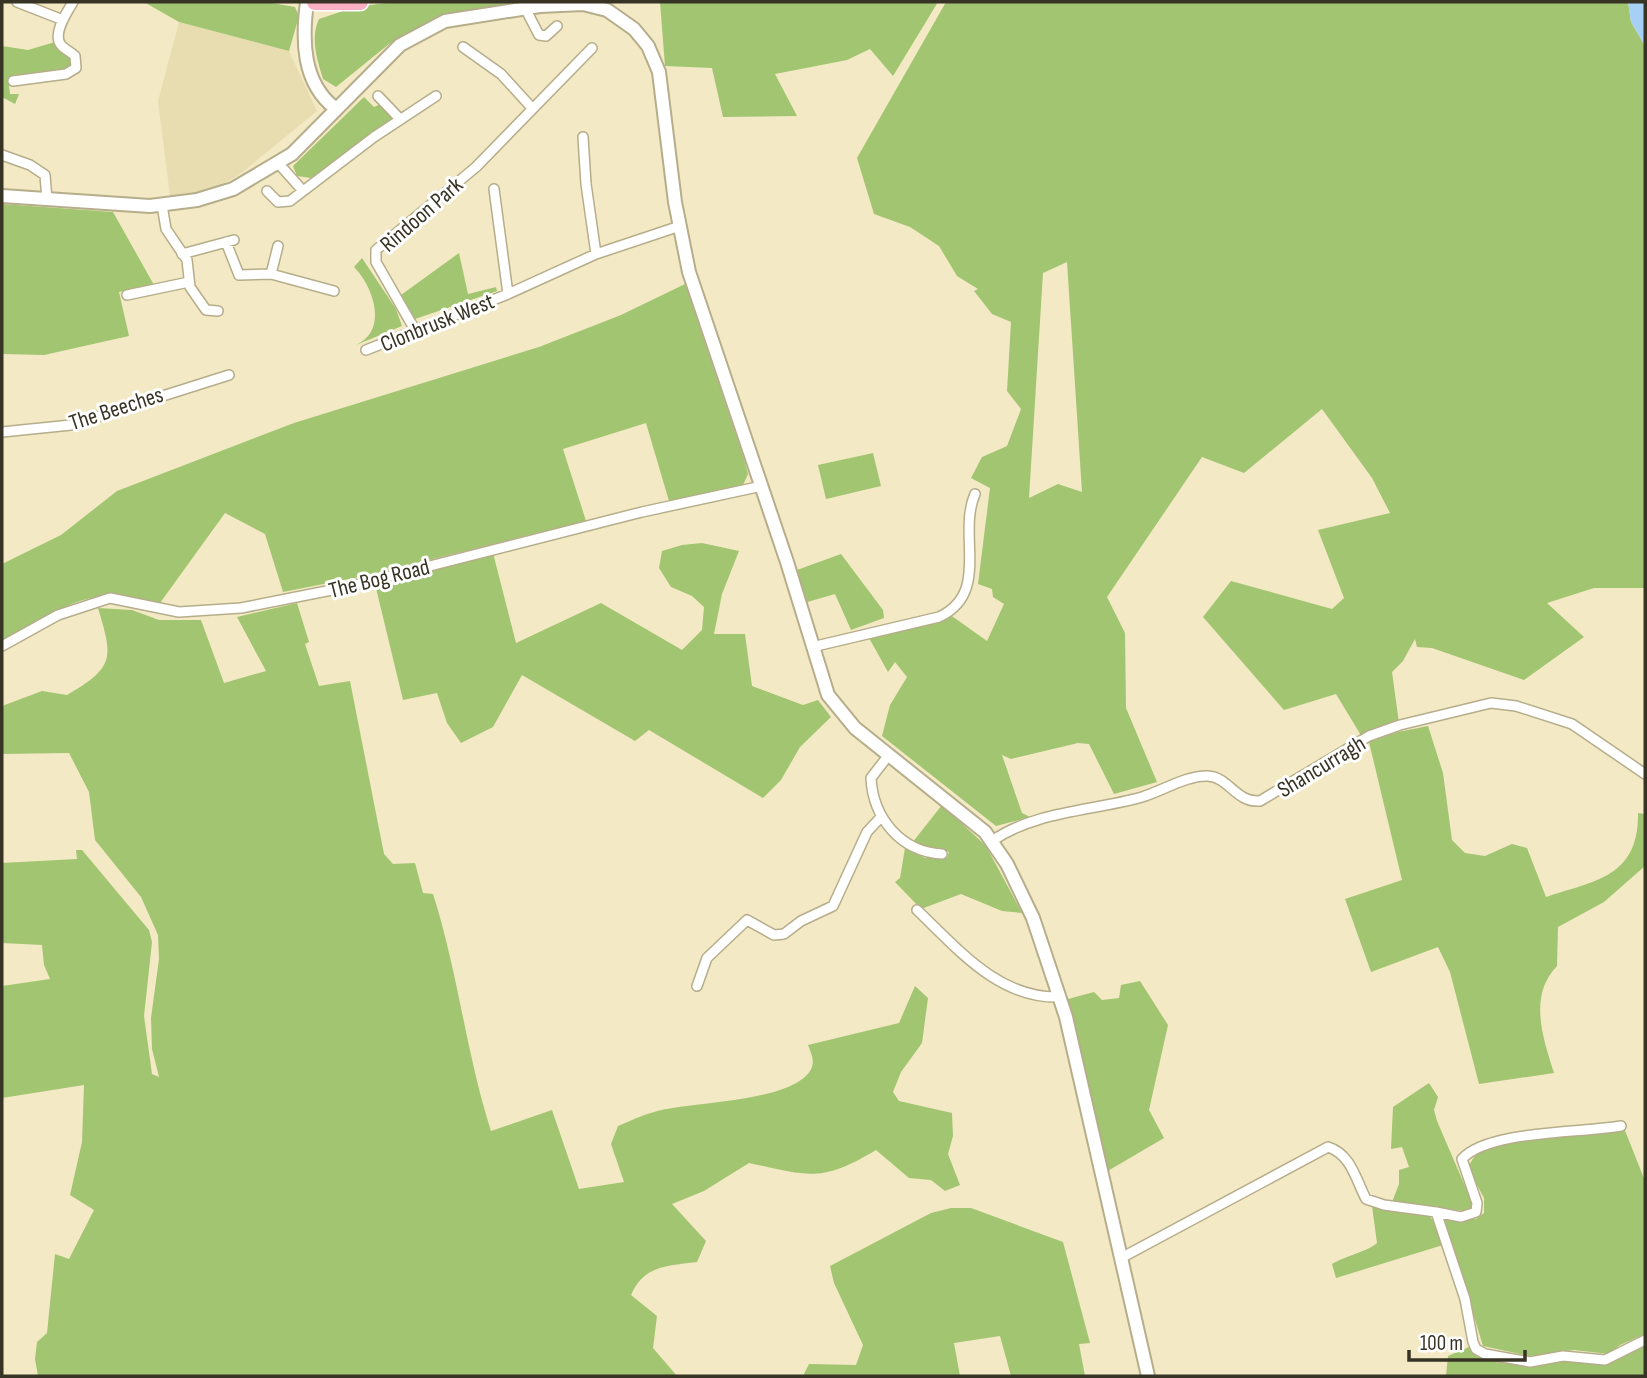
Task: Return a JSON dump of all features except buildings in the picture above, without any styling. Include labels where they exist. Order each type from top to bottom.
[{"type":"highway","points":[[315,2],[360,2]]},
{"type":"street","points":[[18,2],[64,20]]},
{"type":"street","points":[[13,81],[66,74],[76,68],[75,56],[59,42],[64,20],[73,2]]},
{"type":"street","points":[[307,2],[304,32],[306,58],[324,99],[335,107]]},
{"type":"street","points":[[2,196],[162,205],[213,196],[279,164],[317,132],[335,107],[400,45],[422,31],[454,19],[525,8],[576,4],[596,6],[624,21],[648,46],[659,72],[689,272],[762,486],[828,695],[855,728],[985,832],[1012,873],[1033,918],[1060,997],[1148,1376]]},
{"type":"street","points":[[525,8],[539,35],[546,36],[557,26]]},
{"type":"street","points":[[463,47],[501,74],[532,108]]},
{"type":"street","name":"Rindoon Park","points":[[415,330],[376,262],[376,250],[476,167],[592,48]]},
{"type":"street","points":[[379,96],[400,120]]},
{"type":"street","points":[[267,191],[274,200],[284,202],[436,96]]},
{"type":"street","points":[[583,137],[586,184],[596,254]]},
{"type":"street","points":[[2,155],[30,165],[45,175],[47,200]]},
{"type":"street","points":[[279,164],[303,191]]},
{"type":"street","name":"Clonbrusk West","points":[[494,189],[508,294]]},
{"type":"street","points":[[162,205],[165,226],[188,262],[189,282],[206,310],[218,311]]},
{"type":"street","name":"Clonbrusk West","points":[[366,350],[508,294],[596,254],[680,226]]},
{"type":"street","points":[[182,254],[230,241],[239,275],[271,274],[334,291]]},
{"type":"street","points":[[271,274],[278,246]]},
{"type":"street","points":[[127,295],[189,282]]},
{"type":"street","name":"The Beeches","points":[[2,432],[71,425],[154,396],[229,375]]},
{"type":"street","name":"The Bog Road","points":[[2,646],[58,615],[110,598],[179,612],[241,608],[347,587],[642,512],[762,486]]},
{"type":"street","points":[[812,647],[939,617],[953,609],[967,592],[971,568],[967,538],[975,494]]},
{"type":"street","name":"Shancurragh","points":[[992,841],[1027,823],[1141,797],[1202,776],[1216,777],[1244,799],[1260,801],[1369,736],[1400,725],[1491,703],[1516,706],[1572,724],[1645,774]]},
{"type":"street","points":[[888,755],[871,778],[873,796],[881,817],[913,849],[942,854]]},
{"type":"street","points":[[697,986],[708,958],[747,920],[774,935],[783,934],[801,920],[833,906],[867,832],[881,817]]},
{"type":"street","points":[[917,910],[965,956],[1006,987],[1037,997],[1060,997]]},
{"type":"street","points":[[1121,1258],[1328,1147],[1348,1160],[1366,1199],[1384,1205],[1461,1217],[1476,1212],[1477,1203],[1463,1168],[1462,1159],[1468,1152],[1488,1145],[1554,1132],[1621,1126]]},
{"type":"street","points":[[1436,1212],[1465,1299],[1476,1349],[1485,1354],[1530,1362],[1563,1356],[1605,1360],[1645,1340]]},
{"type":"shaded area","points":[[179,22],[289,51],[317,111],[240,174],[213,190],[170,196],[158,101]]},
{"type":"green space","points":[[144,2],[266,2],[295,7],[299,16],[289,51],[179,22]]},
{"type":"green space","points":[[394,2],[519,2],[439,16],[389,44],[336,87],[323,79],[315,41],[319,19],[355,7]]},
{"type":"green space","points":[[660,2],[938,2],[893,76],[870,49],[847,60],[775,74],[797,116],[723,117],[712,68],[665,66]]},
{"type":"green space","points":[[946,2],[1628,2],[1631,22],[1645,46],[1645,588],[1594,588],[1547,603],[1584,637],[1524,680],[1432,648],[1417,647],[1415,639],[1403,661],[1392,672],[1399,723],[1362,737],[1336,694],[1284,710],[1203,617],[1231,581],[1332,609],[1344,598],[1318,530],[1390,513],[1372,478],[1322,409],[1244,473],[1202,457],[1107,597],[1125,633],[1126,708],[1157,782],[1114,794],[1089,744],[1078,743],[1011,759],[1002,755],[1022,813],[1030,817],[996,826],[882,736],[890,705],[907,677],[895,662],[888,672],[869,638],[949,614],[987,641],[1004,604],[993,597],[992,589],[978,584],[990,488],[971,478],[982,457],[1007,446],[1021,409],[1007,391],[1011,322],[992,314],[974,291],[978,289],[957,276],[939,246],[910,227],[874,214],[857,158]],"holes":[[[1067,262],[1082,492],[1058,484],[1029,498],[1043,273]]]},
{"type":"green space","points":[[55,42],[71,59],[71,67],[64,71],[8,78],[10,94],[19,94],[15,104],[2,97],[2,46],[28,50]]},
{"type":"green space","points":[[364,97],[374,107],[381,104],[393,116],[392,120],[311,178],[297,176],[293,166]]},
{"type":"green space","points":[[2,204],[113,212],[154,285],[119,292],[129,336],[44,355],[2,354]]},
{"type":"green space","points":[[459,253],[468,294],[496,287],[497,291],[415,319],[401,295]]},
{"type":"green space","points":[[362,258],[396,309],[402,326],[356,345],[366,338],[375,319],[372,296],[354,267]]},
{"type":"green space","points":[[685,284],[744,459],[748,474],[743,485],[669,501],[646,423],[563,449],[586,521],[364,576],[283,592],[265,534],[225,513],[160,603],[114,596],[88,599],[60,609],[2,640],[2,564],[61,535],[117,491],[294,423],[539,347],[621,315]]},
{"type":"green space","points":[[873,453],[881,486],[826,499],[818,465]]},
{"type":"green space","points":[[702,543],[739,551],[722,594],[714,634],[745,634],[752,686],[803,705],[818,700],[831,717],[800,747],[781,780],[763,798],[649,730],[635,741],[522,675],[493,727],[461,743],[447,723],[437,693],[403,700],[375,584],[493,553],[516,643],[601,603],[682,650],[702,630],[704,607],[692,596],[671,587],[659,568],[662,551]]},
{"type":"green space","points":[[841,554],[883,610],[884,618],[851,630],[835,594],[804,603],[797,570]]},
{"type":"green space","points":[[297,603],[309,642],[305,644],[319,686],[350,681],[384,854],[393,864],[415,863],[423,893],[433,894],[491,1131],[552,1110],[579,1189],[624,1182],[611,1144],[618,1126],[640,1116],[670,1108],[761,1095],[799,1081],[810,1071],[813,1064],[808,1045],[899,1023],[915,986],[928,998],[922,1043],[901,1072],[893,1092],[899,1101],[952,1113],[953,1136],[948,1154],[960,1185],[945,1191],[931,1180],[909,1178],[876,1150],[841,1168],[814,1174],[749,1163],[704,1191],[672,1204],[706,1241],[697,1262],[666,1266],[650,1272],[636,1285],[631,1295],[657,1316],[653,1348],[677,1376],[38,1376],[35,1359],[37,1342],[47,1333],[55,1254],[69,1259],[94,1210],[70,1195],[82,1142],[84,1085],[2,1098],[2,986],[50,979],[44,965],[42,945],[2,943],[2,863],[77,859],[76,850],[82,850],[149,930],[152,942],[144,1016],[152,1074],[159,1077],[152,1049],[151,1018],[159,959],[158,935],[141,897],[95,840],[89,792],[69,753],[2,754],[2,706],[42,691],[67,695],[94,677],[106,660],[107,650],[98,608],[132,610],[159,620],[201,620],[224,683],[266,671],[237,617]]},
{"type":"green space","points":[[1428,726],[1443,773],[1452,840],[1465,853],[1485,856],[1512,844],[1527,848],[1546,897],[1611,873],[1631,851],[1638,813],[1645,814],[1645,866],[1604,902],[1558,927],[1557,966],[1548,978],[1540,1004],[1542,1032],[1554,1073],[1479,1084],[1450,972],[1438,947],[1371,972],[1345,899],[1402,880],[1369,742]]},
{"type":"green space","points":[[942,805],[986,846],[1022,913],[1002,911],[961,894],[921,909],[895,882],[900,878],[905,848],[925,858],[947,858],[949,852],[912,843]]},
{"type":"green space","points":[[1140,981],[1168,1025],[1149,1110],[1164,1138],[1106,1172],[1068,999],[1094,992],[1102,1000],[1119,998],[1121,985]]},
{"type":"green space","points":[[1429,1083],[1438,1097],[1434,1110],[1437,1121],[1471,1200],[1471,1208],[1464,1211],[1392,1202],[1399,1184],[1399,1170],[1409,1167],[1402,1147],[1391,1149],[1393,1107]]},
{"type":"green space","points":[[1624,1128],[1645,1181],[1645,1334],[1620,1345],[1609,1354],[1574,1350],[1529,1356],[1483,1346],[1444,1218],[1476,1219],[1484,1213],[1484,1198],[1468,1168],[1473,1159],[1477,1154],[1504,1144]]},
{"type":"green space","points":[[1372,1206],[1428,1214],[1437,1226],[1443,1245],[1336,1278],[1332,1264],[1377,1243]]},
{"type":"green space","points":[[951,1208],[971,1208],[1063,1242],[1090,1343],[1079,1344],[1085,1376],[1011,1376],[1000,1336],[954,1343],[960,1376],[803,1376],[809,1364],[856,1365],[863,1345],[834,1283],[830,1266],[931,1213]]},
{"type":"green space","points":[[1645,1344],[1645,1376],[1446,1376],[1448,1356],[1469,1347],[1480,1356],[1503,1363],[1568,1358],[1596,1362],[1615,1358]]},
{"type":"water","points":[[1628,2],[1645,2],[1645,46],[1631,22]]}]
